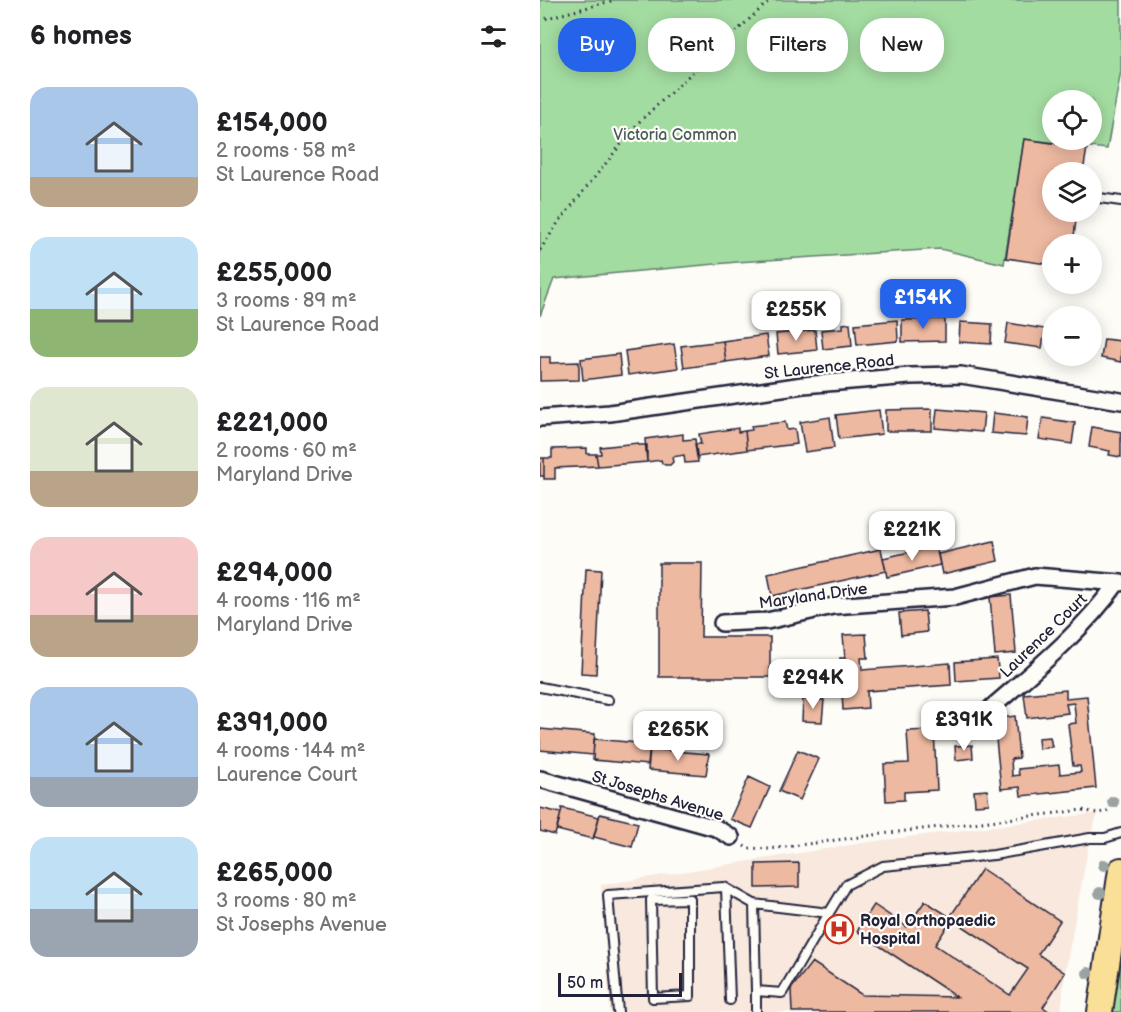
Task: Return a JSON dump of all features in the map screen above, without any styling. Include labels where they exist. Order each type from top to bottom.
[{"type":"highway","points":[[1100,1012],[1121,870]]},
{"type":"street","name":"St Laurence Road","points":[[540,418],[610,413],[802,385],[961,375],[1121,401]]},
{"type":"street","name":"Maryland Drive","points":[[722,622],[767,621],[833,606],[956,597],[1035,576],[1119,583]]},
{"type":"street","name":"Laurence Court","points":[[990,708],[1049,658],[1100,608],[1119,583]]},
{"type":"street","name":"St Josephs Avenue","points":[[540,779],[716,828],[731,837]]},
{"type":"lane","points":[[1102,198],[1121,201]]},
{"type":"lane","points":[[540,687],[608,699]]},
{"type":"lane","points":[[756,991],[782,993],[846,885],[883,866],[994,855],[1090,838],[1105,838],[1121,833]]},
{"type":"lane","points":[[618,1012],[608,895],[726,888],[754,904],[829,913]]},
{"type":"lane","points":[[726,888],[730,1000]]},
{"type":"lane","points":[[690,890],[690,899],[690,996],[652,998],[651,900],[690,899]]},
{"type":"lane","points":[[754,904],[751,917],[756,1012]]},
{"type":"path","points":[[540,20],[615,0]]},
{"type":"path","points":[[540,250],[558,223],[638,123],[770,0]]},
{"type":"path","points":[[731,837],[747,848],[770,849],[889,832],[1082,810],[1097,813],[1110,812]]},
{"type":"shaded area","name":"Royal Orthopaedic Hospital","points":[[1098,813],[1090,838],[1065,973],[1061,1012],[610,1012],[601,885],[869,842]]},
{"type":"green space","name":"Victoria Common","points":[[540,0],[1121,0],[1121,71],[1107,149],[1102,148],[1102,90],[1042,90],[1042,141],[1024,139],[1004,264],[940,249],[737,262],[554,279],[540,316]]},
{"type":"green space","points":[[1121,951],[1121,1012],[1112,1012]]},
{"type":"building","points":[[1024,139],[1042,142],[1042,150],[1087,150],[1085,162],[1042,162],[1042,222],[1076,222],[1074,234],[1042,234],[1042,263],[1006,258]]},
{"type":"building","points":[[945,319],[945,341],[902,342],[902,320]]},
{"type":"building","points":[[897,320],[898,341],[857,345],[855,324]]},
{"type":"building","points":[[960,322],[992,324],[991,344],[959,342]]},
{"type":"building","points":[[850,323],[852,346],[823,349],[821,330],[843,328],[843,324]]},
{"type":"building","points":[[1008,323],[1042,329],[1042,348],[1005,343]]},
{"type":"building","points":[[815,330],[817,350],[778,354],[776,334]]},
{"type":"building","points":[[766,335],[769,356],[726,362],[723,341]]},
{"type":"building","points":[[1104,339],[1121,341],[1121,362],[1102,358]]},
{"type":"building","points":[[723,341],[726,362],[684,368],[681,346]]},
{"type":"building","points":[[674,344],[678,368],[628,375],[625,351]]},
{"type":"building","points":[[619,354],[621,375],[583,380],[581,359]]},
{"type":"building","points":[[540,357],[550,357],[550,363],[579,362],[579,380],[540,381]]},
{"type":"building","points":[[932,409],[932,431],[886,431],[886,410]]},
{"type":"building","points":[[937,409],[984,413],[982,432],[935,428]]},
{"type":"building","points":[[879,410],[882,434],[839,439],[836,415]]},
{"type":"building","points":[[993,413],[1028,417],[1026,436],[991,433]]},
{"type":"building","points":[[830,417],[834,448],[805,452],[800,422]]},
{"type":"building","points":[[1043,418],[1075,423],[1072,444],[1039,439]]},
{"type":"building","points":[[785,422],[787,430],[795,429],[797,444],[747,450],[745,431],[752,430],[751,426]]},
{"type":"building","points":[[1092,427],[1121,432],[1121,457],[1109,455],[1110,451],[1089,447]]},
{"type":"building","points":[[738,428],[738,432],[745,431],[747,450],[697,457],[695,444],[701,444],[699,434]]},
{"type":"building","points":[[683,434],[683,440],[695,439],[698,462],[685,463],[684,455],[672,457],[673,462],[670,465],[665,465],[661,460],[647,462],[645,439]]},
{"type":"building","points":[[638,443],[638,445],[647,445],[647,462],[598,466],[596,454],[601,454],[600,447]]},
{"type":"building","points":[[587,448],[587,454],[596,454],[598,466],[555,468],[555,479],[544,479],[544,458],[552,458],[552,449]]},
{"type":"building","points":[[540,458],[544,458],[544,476],[540,476]]},
{"type":"building","points":[[994,541],[998,561],[942,574],[938,554]]},
{"type":"building","points":[[936,546],[940,565],[887,577],[883,558]]},
{"type":"building","points":[[881,549],[886,571],[772,596],[768,574]]},
{"type":"building","points":[[659,563],[702,563],[701,637],[770,637],[770,677],[659,677]]},
{"type":"building","points":[[586,569],[601,570],[596,674],[581,673]]},
{"type":"building","points":[[1011,595],[1016,653],[995,655],[990,597]]},
{"type":"building","points":[[925,611],[927,632],[901,635],[899,613]]},
{"type":"building","points":[[866,634],[868,658],[861,658],[862,670],[950,663],[951,685],[867,691],[868,708],[843,710],[840,658],[845,658],[843,635]]},
{"type":"building","points":[[997,659],[999,678],[956,681],[955,662]]},
{"type":"building","points":[[1066,690],[1066,698],[1087,696],[1096,788],[1021,796],[1020,787],[1001,789],[994,719],[1015,716],[1019,758],[1011,759],[1012,776],[1019,775],[1018,769],[1059,765],[1060,774],[1081,772],[1080,766],[1073,766],[1068,724],[1076,723],[1074,703],[1066,704],[1068,713],[1027,718],[1024,694]]},
{"type":"building","points":[[803,699],[824,700],[822,722],[802,721]]},
{"type":"building","points":[[540,729],[595,734],[593,755],[540,750]]},
{"type":"building","points":[[934,730],[937,790],[904,792],[904,800],[886,801],[884,764],[909,763],[907,731]]},
{"type":"building","points":[[1050,737],[1052,747],[1039,749],[1038,738]]},
{"type":"building","points":[[594,739],[650,744],[648,765],[593,760]]},
{"type":"building","points":[[972,745],[973,758],[956,760],[955,746]]},
{"type":"building","points":[[650,749],[709,754],[706,775],[648,770]]},
{"type":"building","points":[[798,750],[819,759],[800,800],[779,791]]},
{"type":"building","points":[[749,777],[770,787],[752,828],[730,819]]},
{"type":"building","points":[[987,790],[989,804],[975,805],[974,791]]},
{"type":"building","points":[[540,808],[561,813],[555,835],[540,831]]},
{"type":"building","points":[[562,808],[599,817],[593,839],[557,830]]},
{"type":"building","points":[[600,814],[638,823],[632,847],[594,837]]},
{"type":"building","points":[[799,863],[799,887],[756,888],[756,864]]},
{"type":"building","points":[[982,869],[1060,921],[1038,954],[1065,973],[1043,1007],[1050,1012],[792,1012],[791,989],[812,962],[862,995],[957,997],[857,931],[874,905],[907,927],[925,901],[950,917]],"holes":[[[952,919],[1028,969],[1010,995],[935,945]]]},
{"type":"place","name":"Royal Orthopaedic Hospital","points":[[839,929]]}]
